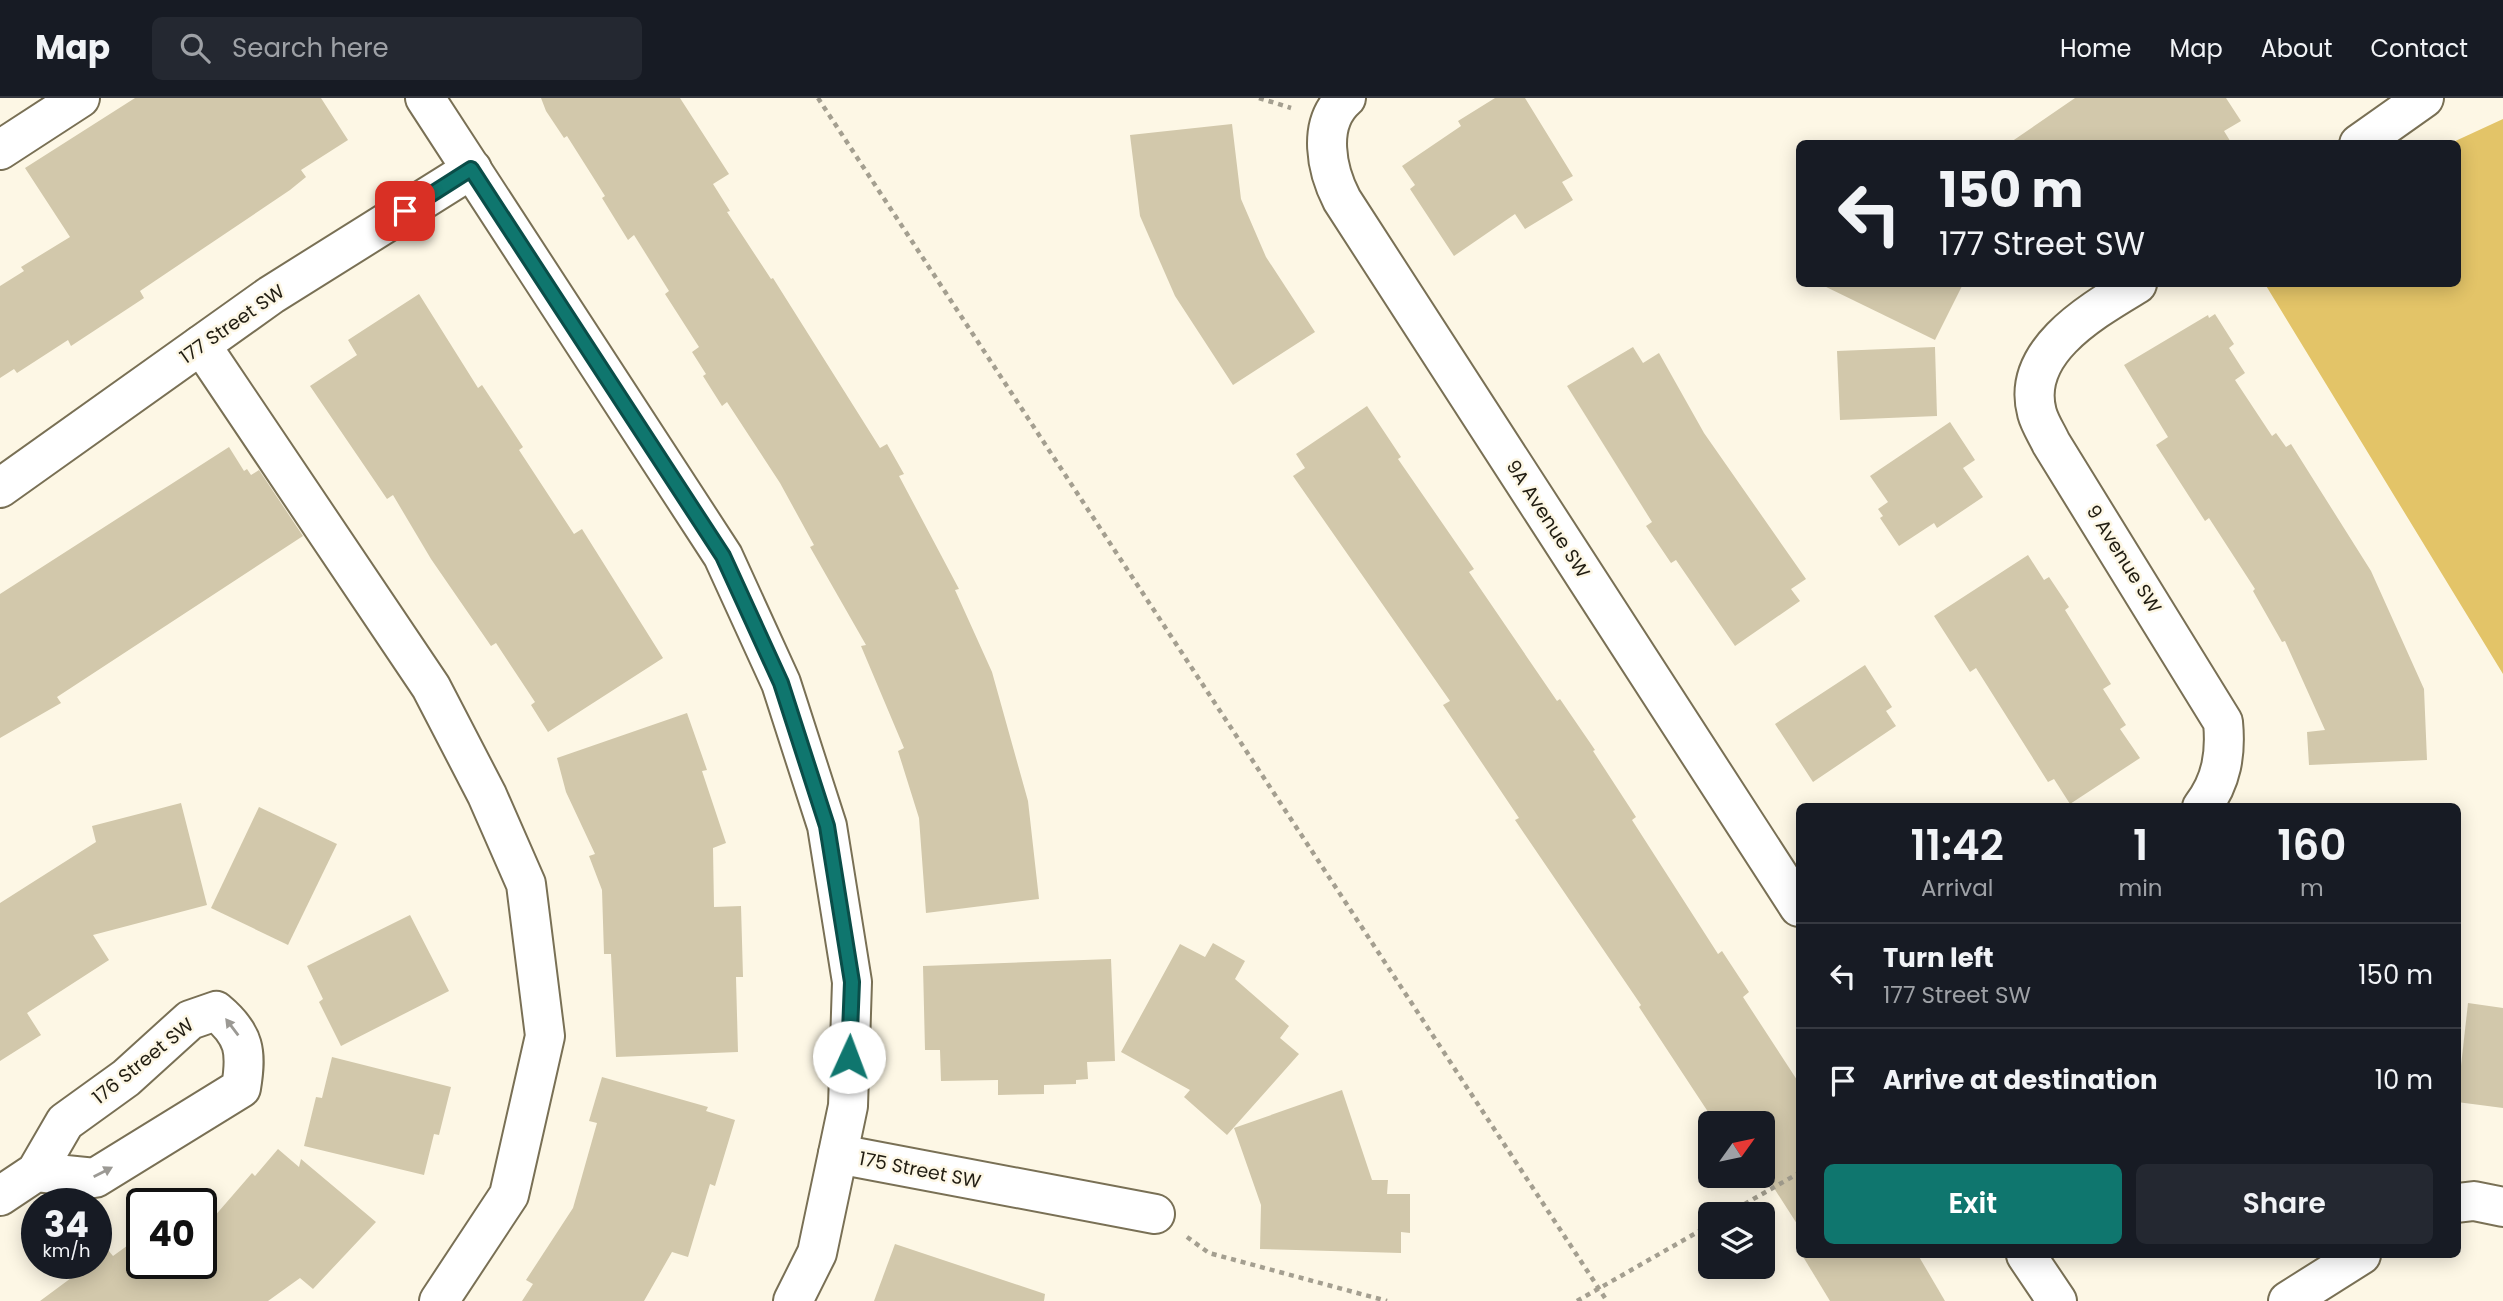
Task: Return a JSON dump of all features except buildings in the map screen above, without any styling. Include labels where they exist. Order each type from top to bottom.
[{"type":"street","points":[[0,150],[80,98]]},
{"type":"street","points":[[425,98],[723,556],[781,683],[827,826],[852,982],[848,1106],[838,1154]]},
{"type":"street","points":[[2365,140],[2424,98]]},
{"type":"street","name":"9A Avenue SW","points":[[1339,109],[1327,145],[1327,164],[1342,200],[1796,902]]},
{"type":"street","name":"177 Street SW","points":[[0,488],[271,295],[471,169]]},
{"type":"street","name":"9 Avenue SW","points":[[2132,287],[2083,316],[2062,336],[2044,363],[2035,391],[2037,413],[2051,443],[2223,722],[2226,753],[2217,781],[2204,803]]},
{"type":"street","points":[[201,345],[431,687],[487,795],[526,884],[545,1036],[509,1195],[439,1301]]},
{"type":"street","name":"176 Street SW","points":[[0,1196],[36,1172],[65,1122],[126,1078],[190,1020],[216,1011],[235,1027],[246,1057],[241,1088],[95,1178],[36,1172]]},
{"type":"street","name":"175 Street SW","points":[[793,1301],[817,1252],[838,1154],[1155,1214]]},
{"type":"street","points":[[2461,1203],[2474,1201],[2502,1207]]},
{"type":"street","points":[[2028,1258],[2057,1301]]},
{"type":"street","points":[[2288,1301],[2356,1258]]},
{"type":"path","points":[[818,98],[1606,1301]]},
{"type":"path","points":[[1748,1202],[1796,1175]]},
{"type":"path","points":[[1155,1214],[1209,1253],[1387,1301]]},
{"type":"path","points":[[1577,1301],[1698,1232]]},
{"type":"shaded area","points":[[2503,119],[2503,674],[2267,287],[2461,287],[2461,140],[2458,140]]},
{"type":"route","points":[[405,211],[471,169],[723,556],[781,683],[827,826],[852,982],[849,1057]]}]
